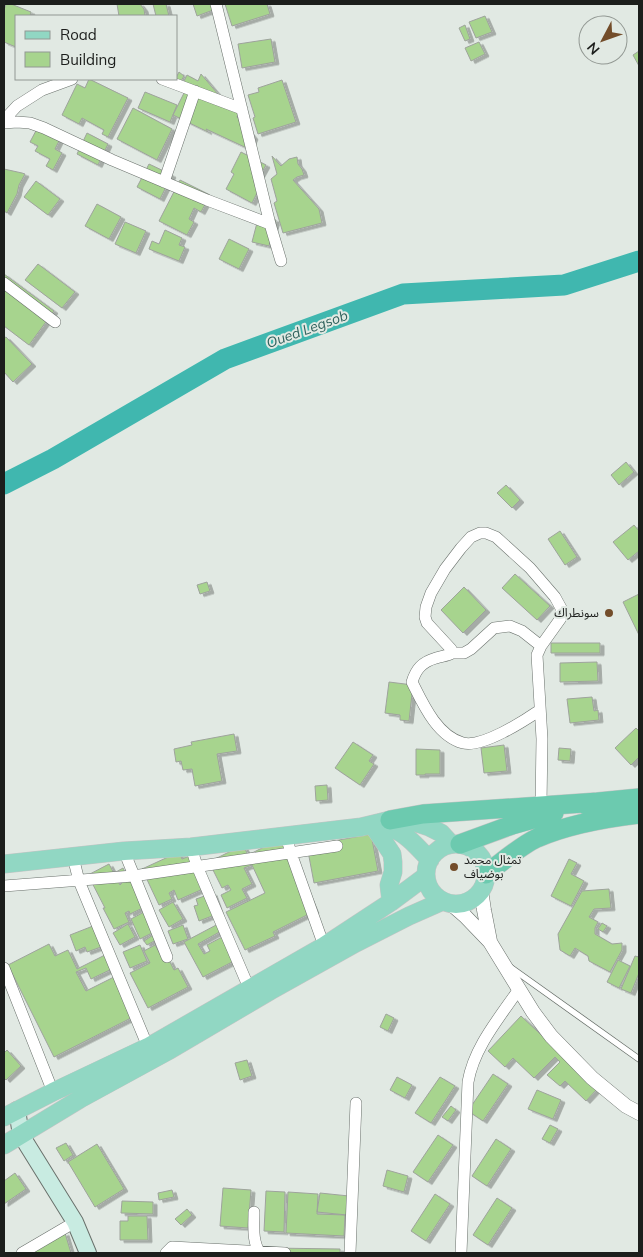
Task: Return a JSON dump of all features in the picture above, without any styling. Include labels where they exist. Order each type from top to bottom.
[{"type":"highway","points":[[375,825],[424,814],[639,798]]},
{"type":"highway","points":[[456,844],[539,817],[598,802]]},
{"type":"highway","points":[[484,882],[516,852],[536,839],[597,820],[639,814]]},
{"type":"main road","points":[[4,864],[124,851],[289,844],[375,825],[414,822],[441,833],[456,844]]},
{"type":"main road","points":[[88,1253],[75,1222],[20,1135],[11,1114],[148,1047],[324,946],[391,902],[428,868],[435,853],[443,847],[456,844],[468,846],[481,858],[485,865],[484,882],[475,897],[468,902],[459,904],[447,902],[437,897],[431,891],[428,884],[428,868],[412,842],[395,830],[375,825]]},
{"type":"main road","points":[[375,825],[392,854],[394,862],[389,885],[391,902]]},
{"type":"main road","points":[[4,1145],[270,990],[409,916],[447,902]]},
{"type":"street","points":[[216,4],[270,224],[281,261]]},
{"type":"street","points":[[4,122],[17,106],[42,90],[69,80]]},
{"type":"street","points":[[165,80],[242,109]]},
{"type":"street","points":[[164,182],[194,91]]},
{"type":"street","points":[[4,122],[30,123],[44,128],[112,160],[270,224]]},
{"type":"street","points":[[4,282],[55,322]]},
{"type":"street","points":[[452,653],[451,649],[427,623],[425,617],[426,607],[431,593],[445,569],[471,537],[480,533],[492,534],[530,568],[555,597],[561,608],[561,618],[541,646],[537,655],[542,739],[541,806]]},
{"type":"street","points":[[540,710],[509,729],[478,742],[464,743],[441,730],[433,720],[412,682],[416,671],[428,660],[452,653],[464,653],[494,628],[510,626],[522,631],[541,646]]},
{"type":"street","points":[[289,844],[324,946]]},
{"type":"street","points":[[4,886],[133,876],[197,866],[289,844],[337,846]]},
{"type":"street","points":[[192,847],[197,866],[249,988]]},
{"type":"street","points":[[124,851],[167,958]]},
{"type":"street","points":[[73,857],[79,881],[148,1047]]},
{"type":"street","points":[[484,882],[484,910],[490,942]]},
{"type":"street","points":[[447,902],[465,916],[490,942],[533,1012],[551,1036],[592,1078],[626,1106],[639,1113]]},
{"type":"street","points":[[4,968],[53,1092]]},
{"type":"street","points":[[461,1253],[468,1082],[471,1068],[487,1037],[519,989]]},
{"type":"street","points":[[350,1253],[356,1103]]},
{"type":"street","points":[[254,1212],[254,1239],[260,1253]]},
{"type":"street","points":[[22,1253],[75,1222]]},
{"type":"street","points":[[166,1253],[172,1247],[285,1253]]},
{"type":"lane","points":[[502,961],[639,1059]]},
{"type":"building","points":[[6,4],[11,4],[31,12],[30,15],[15,15],[15,47],[4,42],[4,10]]},
{"type":"building","points":[[117,4],[140,4],[144,9],[145,15],[119,15]]},
{"type":"building","points":[[153,4],[166,4],[169,15],[156,15]]},
{"type":"building","points":[[193,4],[214,4],[216,9],[197,16]]},
{"type":"building","points":[[225,4],[267,4],[270,14],[232,26]]},
{"type":"building","points":[[485,16],[492,32],[476,38],[469,22]]},
{"type":"building","points":[[465,25],[470,39],[465,41],[459,28]]},
{"type":"building","points":[[271,39],[275,62],[242,68],[238,44]]},
{"type":"building","points":[[479,42],[485,54],[471,61],[465,48]]},
{"type":"building","points":[[639,51],[639,66],[633,55]]},
{"type":"building","points":[[179,72],[184,76],[181,81],[178,79]]},
{"type":"building","points":[[201,74],[229,107],[241,106],[237,117],[254,137],[249,149],[173,115],[187,87],[183,83],[187,75],[198,81]]},
{"type":"building","points":[[89,80],[91,80],[128,98],[108,137],[102,134],[104,130],[82,118],[79,124],[62,115],[77,84],[85,88]]},
{"type":"building","points":[[282,80],[296,122],[258,134],[248,95],[259,92],[258,88]]},
{"type":"building","points":[[145,92],[177,105],[170,122],[138,108]]},
{"type":"building","points":[[133,108],[172,129],[157,160],[117,139]]},
{"type":"building","points":[[39,125],[59,141],[55,149],[62,153],[53,170],[46,166],[50,159],[35,151],[38,146],[30,142]]},
{"type":"building","points":[[87,133],[108,144],[98,165],[77,154]]},
{"type":"building","points":[[241,152],[266,165],[256,183],[261,185],[252,203],[226,189],[234,174],[231,172]]},
{"type":"building","points":[[272,156],[281,166],[289,159],[297,157],[298,164],[304,175],[293,180],[319,209],[322,223],[283,233],[274,203],[277,201],[271,179],[277,174]]},
{"type":"building","points":[[149,164],[172,175],[160,199],[137,187]]},
{"type":"building","points":[[4,169],[25,174],[7,213],[4,211]]},
{"type":"building","points":[[180,180],[210,195],[201,212],[194,208],[189,219],[194,222],[187,235],[159,221]]},
{"type":"building","points":[[36,181],[60,199],[48,215],[24,197]]},
{"type":"building","points":[[97,204],[121,217],[109,239],[85,226]]},
{"type":"building","points":[[259,215],[276,220],[269,246],[252,242]]},
{"type":"building","points":[[125,222],[146,231],[136,253],[115,244]]},
{"type":"building","points":[[165,230],[182,238],[179,245],[185,247],[179,261],[149,249],[152,241],[159,244]]},
{"type":"building","points":[[229,239],[249,249],[239,269],[219,259]]},
{"type":"building","points":[[38,264],[75,292],[62,308],[25,280]]},
{"type":"building","points":[[4,274],[54,311],[29,345],[4,326]]},
{"type":"building","points":[[6,337],[32,364],[13,382],[4,372],[4,338]]},
{"type":"building","points":[[626,462],[634,472],[619,485],[611,475]]},
{"type":"building","points":[[506,485],[520,500],[512,508],[497,493]]},
{"type":"building","points":[[634,525],[639,531],[639,551],[628,560],[613,542]]},
{"type":"building","points":[[560,531],[577,557],[565,565],[548,539]]},
{"type":"building","points":[[515,574],[550,606],[537,620],[502,588]]},
{"type":"building","points":[[207,582],[210,591],[200,594],[197,585]]},
{"type":"building","points":[[464,587],[486,610],[463,633],[441,610]]},
{"type":"building","points":[[639,594],[639,635],[623,602]]},
{"type":"building","points":[[551,643],[600,643],[600,653],[551,653]]},
{"type":"building","points":[[597,662],[598,681],[560,682],[560,663]]},
{"type":"building","points":[[389,682],[413,685],[409,721],[400,720],[400,715],[385,713]]},
{"type":"building","points":[[592,697],[594,711],[598,710],[599,720],[570,723],[567,699]]},
{"type":"building","points":[[636,728],[639,731],[639,757],[631,765],[615,748]]},
{"type":"building","points":[[234,734],[237,751],[217,754],[222,781],[195,786],[192,769],[183,770],[181,761],[176,762],[174,749],[192,745],[191,742]]},
{"type":"building","points":[[353,742],[373,755],[369,761],[374,764],[360,785],[335,768]]},
{"type":"building","points":[[504,745],[507,771],[484,773],[481,748]]},
{"type":"building","points":[[559,748],[571,749],[570,761],[558,760]]},
{"type":"building","points":[[416,749],[440,750],[440,774],[416,775]]},
{"type":"building","points":[[327,785],[328,800],[316,801],[315,786]]},
{"type":"building","points":[[371,834],[378,871],[314,883],[307,846]]},
{"type":"building","points":[[284,837],[315,911],[273,932],[275,936],[245,950],[226,912],[265,893],[252,865],[244,868],[252,884],[242,889],[247,898],[227,908],[221,895],[231,890],[228,885],[222,888],[209,862],[243,845],[248,855]]},
{"type":"building","points":[[179,852],[182,859],[195,854],[203,889],[178,900],[174,890],[169,893],[172,899],[159,905],[142,869]]},
{"type":"building","points":[[569,859],[577,863],[571,874],[584,881],[571,906],[551,896]]},
{"type":"building","points":[[109,864],[120,885],[122,883],[116,872],[123,868],[128,878],[149,905],[130,914],[129,911],[125,913],[129,922],[114,929],[88,875]]},
{"type":"building","points":[[609,889],[611,908],[594,909],[589,917],[598,922],[595,934],[612,944],[622,943],[622,950],[610,972],[589,961],[588,956],[575,948],[570,956],[560,950],[558,934],[582,891]]},
{"type":"building","points":[[213,893],[220,913],[199,921],[194,906],[198,905],[196,899]]},
{"type":"building","points":[[173,902],[183,919],[169,927],[159,910]]},
{"type":"building","points":[[144,912],[154,932],[140,939],[131,919]]},
{"type":"building","points":[[220,923],[223,930],[198,944],[204,954],[210,951],[207,945],[224,936],[236,960],[203,977],[184,942]]},
{"type":"building","points":[[602,923],[607,926],[603,932],[598,929]]},
{"type":"building","points":[[128,924],[135,937],[120,945],[113,933]]},
{"type":"building","points":[[183,925],[188,939],[173,944],[168,931]]},
{"type":"building","points":[[93,926],[101,947],[87,952],[85,947],[76,951],[70,935]]},
{"type":"building","points":[[153,935],[156,940],[147,945],[144,941]]},
{"type":"building","points":[[49,944],[55,956],[68,950],[77,969],[109,953],[116,967],[91,979],[86,968],[76,972],[86,991],[116,976],[135,1016],[54,1057],[8,965]]},
{"type":"building","points":[[140,945],[147,961],[130,968],[123,952]]},
{"type":"building","points":[[155,945],[165,962],[169,960],[174,970],[178,968],[188,987],[148,1008],[130,973],[150,963],[144,951]]},
{"type":"building","points":[[635,956],[639,957],[639,973],[631,993],[621,989]]},
{"type":"building","points":[[618,960],[630,966],[619,988],[607,982]]},
{"type":"building","points":[[386,1014],[394,1018],[388,1031],[380,1027]]},
{"type":"building","points":[[521,1016],[598,1088],[586,1101],[565,1081],[560,1086],[547,1075],[560,1062],[555,1057],[534,1078],[513,1058],[505,1067],[488,1051]]},
{"type":"building","points":[[7,1050],[21,1066],[6,1080],[4,1078],[4,1053]]},
{"type":"building","points":[[247,1060],[252,1076],[240,1080],[235,1063]]},
{"type":"building","points":[[493,1074],[508,1084],[483,1121],[468,1111]]},
{"type":"building","points":[[397,1077],[412,1085],[405,1098],[390,1090]]},
{"type":"building","points":[[440,1077],[455,1086],[431,1123],[415,1113]]},
{"type":"building","points":[[537,1090],[561,1100],[553,1119],[528,1109]]},
{"type":"building","points":[[451,1106],[456,1110],[448,1121],[442,1117]]},
{"type":"building","points":[[550,1125],[558,1129],[550,1143],[542,1139]]},
{"type":"building","points":[[438,1135],[453,1145],[428,1182],[413,1172]]},
{"type":"building","points":[[496,1139],[511,1149],[487,1186],[472,1176]]},
{"type":"building","points":[[66,1143],[73,1155],[64,1161],[56,1148]]},
{"type":"building","points":[[97,1144],[124,1189],[95,1207],[68,1162]]},
{"type":"building","points":[[387,1170],[408,1176],[404,1192],[383,1186]]},
{"type":"building","points":[[15,1173],[26,1189],[4,1204],[4,1181]]},
{"type":"building","points":[[223,1188],[251,1190],[248,1228],[220,1226]]},
{"type":"building","points":[[172,1190],[174,1197],[159,1200],[158,1193]]},
{"type":"building","points":[[266,1191],[285,1192],[284,1232],[264,1231]]},
{"type":"building","points":[[288,1192],[318,1194],[317,1214],[345,1215],[344,1236],[286,1233]]},
{"type":"building","points":[[320,1193],[349,1196],[347,1215],[317,1212]]},
{"type":"building","points":[[435,1194],[450,1204],[426,1241],[411,1231]]},
{"type":"building","points":[[497,1198],[512,1208],[488,1245],[473,1235]]},
{"type":"building","points":[[122,1201],[153,1202],[153,1214],[121,1213]]},
{"type":"building","points":[[187,1209],[192,1215],[181,1225],[175,1219]]},
{"type":"building","points":[[128,1216],[147,1216],[148,1240],[120,1240],[120,1221],[128,1221]]},
{"type":"building","points":[[65,1233],[71,1253],[33,1253],[30,1244]]},
{"type":"building","points":[[272,1248],[340,1249],[340,1253],[272,1253]]},
{"type":"waterway","name":"Oued Legsob","points":[[4,484],[53,459],[225,359],[403,294],[564,285],[639,261]]},
{"type":"place","name":"سونطراك","points":[[609,613]]},
{"type":"place","name":"تمثال محمد بوضياف","points":[[454,867]]}]
